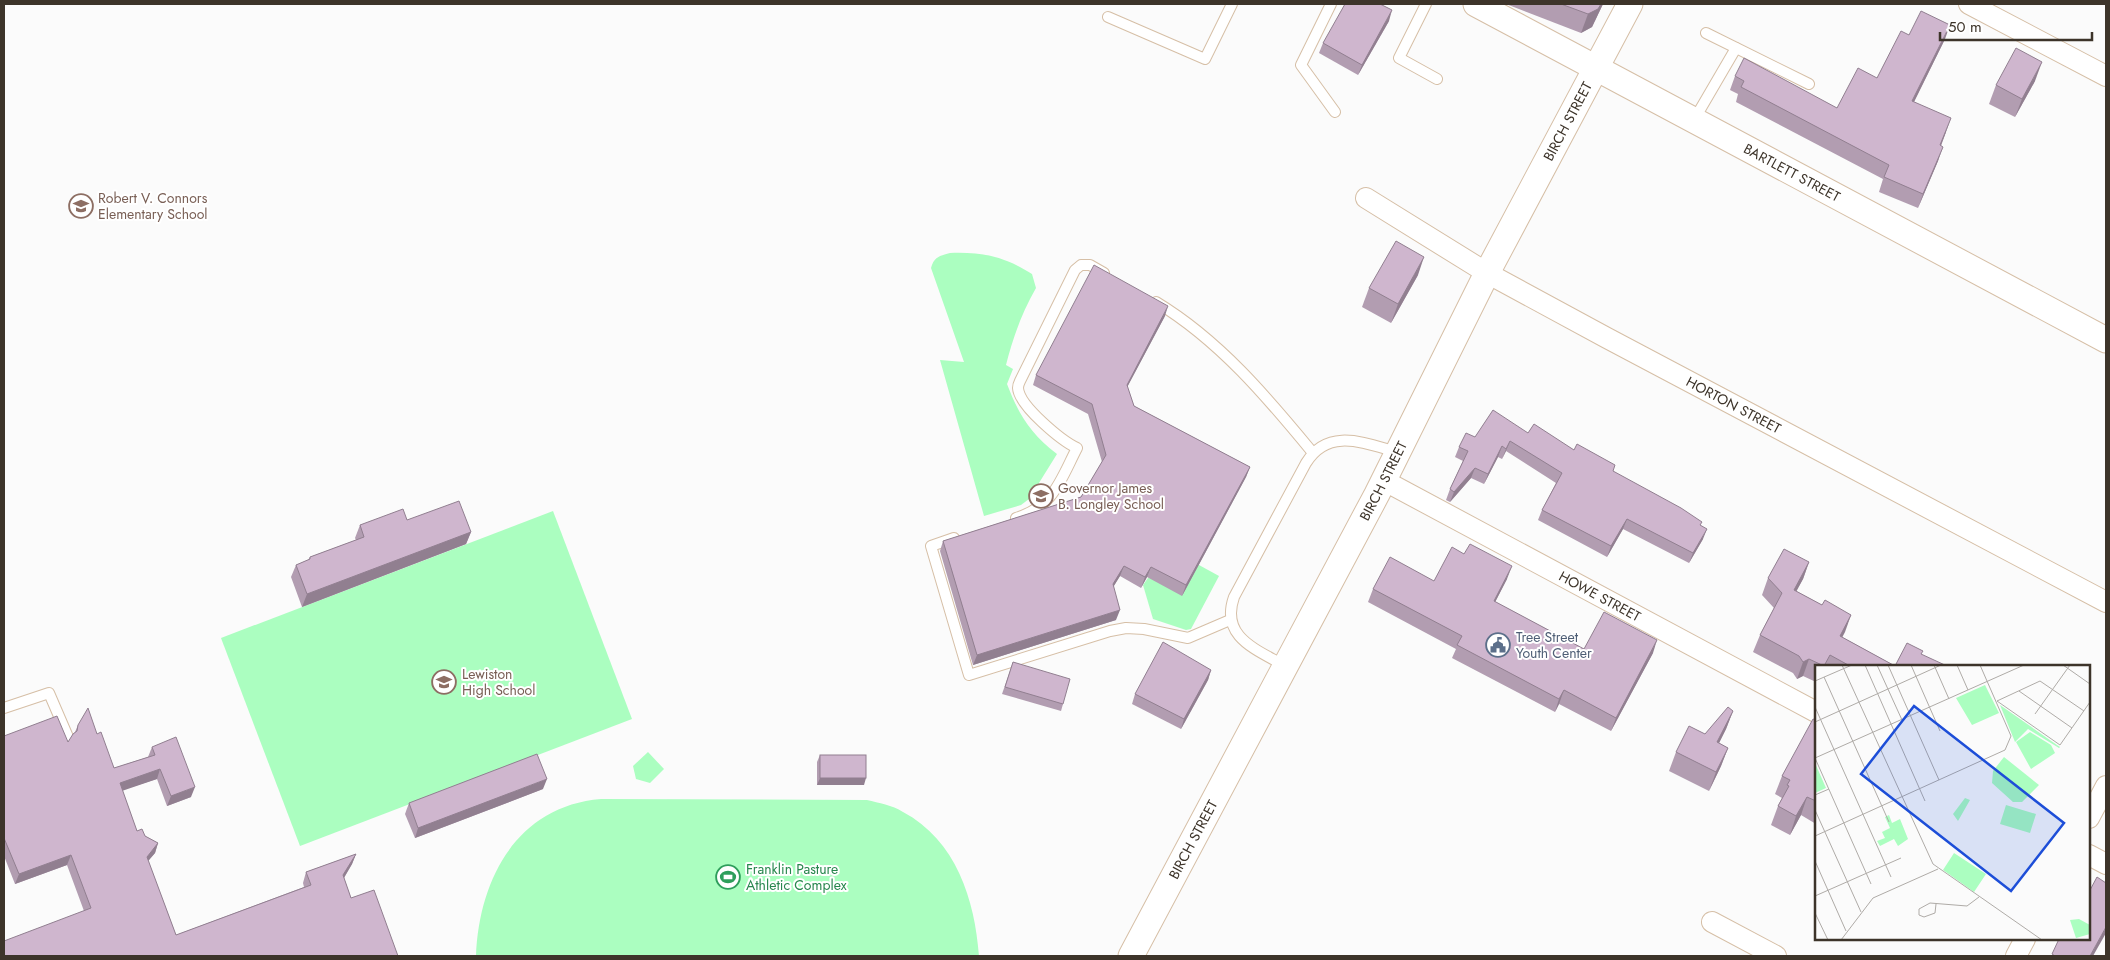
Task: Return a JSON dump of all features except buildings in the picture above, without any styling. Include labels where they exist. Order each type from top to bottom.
[{"type":"street","name":"BARTLETT STREET","points":[[1476,4],[2106,340]]},
{"type":"street","name":"BIRCH STREET","points":[[1131,956],[1286,666],[1398,452],[1487,273],[1630,4]]},
{"type":"street","points":[[1969,4],[2106,76]]},
{"type":"street","name":"HORTON STREET","points":[[1366,198],[1487,273],[1606,338],[2106,602]]},
{"type":"street","name":"HOWE STREET","points":[[1383,480],[1815,711]]},
{"type":"street","points":[[2090,816],[2106,786]]},
{"type":"street","points":[[2090,856],[2106,864]]},
{"type":"street","points":[[1712,922],[1776,956]]},
{"type":"street","points":[[2016,956],[2024,940]]},
{"type":"lane","points":[[1108,17],[1205,58],[1232,4]]},
{"type":"lane","points":[[1331,4],[1301,65],[1335,112]]},
{"type":"lane","points":[[1426,4],[1398,58],[1437,79]]},
{"type":"lane","points":[[1706,33],[1809,84]]},
{"type":"lane","points":[[1694,121],[1736,48]]},
{"type":"lane","points":[[1002,523],[1035,511],[1046,503],[1054,492],[1077,448],[1053,432],[1022,398],[1018,389],[1026,365],[1075,270],[1081,265],[1090,265],[1116,279]]},
{"type":"lane","points":[[1147,297],[1190,325],[1236,366],[1272,404],[1313,453]]},
{"type":"lane","points":[[1286,666],[1242,639],[1233,628],[1229,612],[1234,596],[1313,453],[1322,445],[1344,441],[1358,442],[1398,452]]},
{"type":"lane","points":[[967,534],[931,546],[969,675],[1110,631],[1126,628],[1144,629],[1188,638],[1230,620]]},
{"type":"lane","points":[[4,708],[49,693],[68,737]]},
{"type":"green space","points":[[950,253],[983,254],[1012,263],[1032,274],[1036,288],[1022,316],[1012,345],[1006,365],[1013,369],[1007,384],[1026,423],[1039,439],[1057,454],[1029,499],[1021,505],[984,516],[940,360],[964,362],[931,268],[934,261]]},
{"type":"green space","points":[[553,511],[632,719],[300,846],[221,638]]},
{"type":"green space","points":[[1199,565],[1219,576],[1191,629],[1186,630],[1153,619],[1143,585],[1148,578]]},
{"type":"green space","points":[[648,752],[664,769],[650,783],[636,779],[633,766]]},
{"type":"green space","name":"Franklin Pasture Athletic Complex","points":[[601,799],[867,800],[885,804],[903,812],[921,824],[937,838],[949,855],[967,893],[977,935],[979,956],[476,956],[479,927],[485,900],[495,874],[508,851],[525,831],[546,816],[572,805]]},
{"type":"place","name":"Robert V. Connors Elementary School","points":[[81,206]]},
{"type":"place","name":"Governor James B. Longley School","points":[[1041,496]]},
{"type":"place","name":"Tree Street Youth Center","points":[[1498,645]]},
{"type":"place","name":"Lewiston High School","points":[[444,682]]},
{"type":"place","name":"Franklin Pasture Athletic Complex","points":[[728,877]]}]
